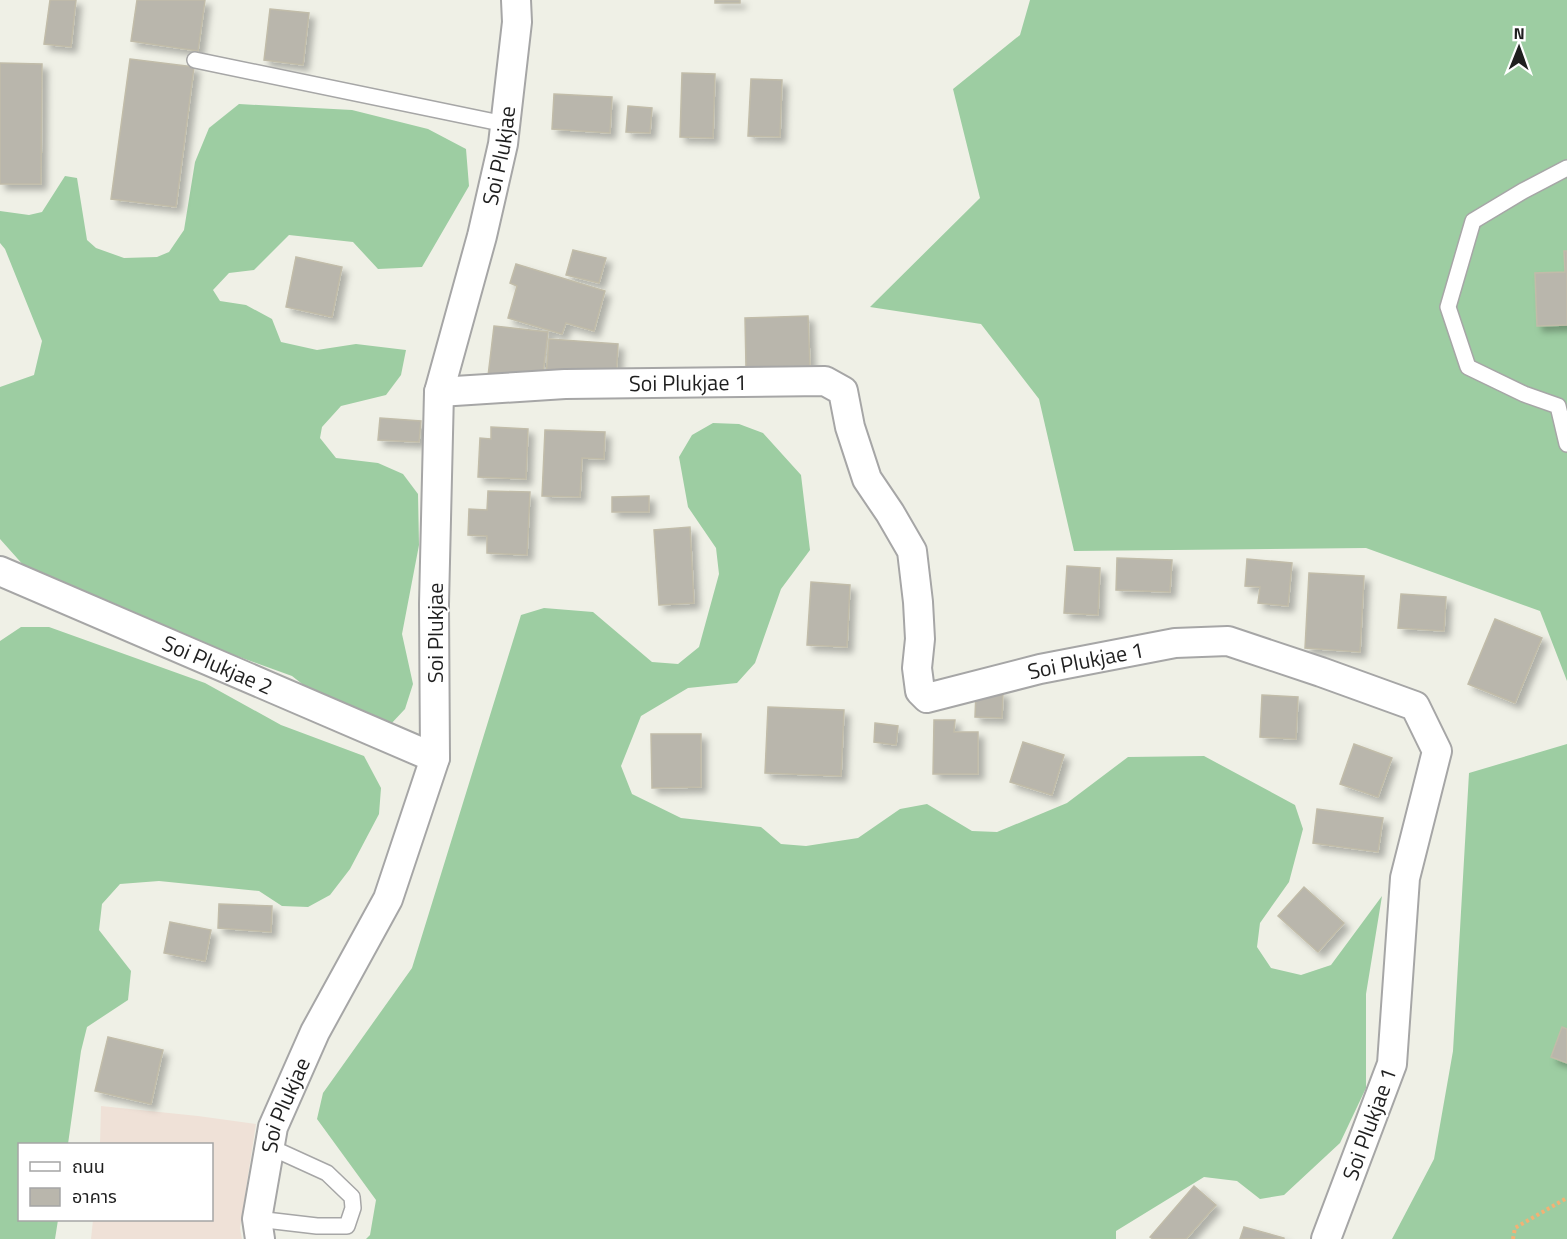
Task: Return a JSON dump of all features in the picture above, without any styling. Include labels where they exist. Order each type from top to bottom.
[{"type":"street","name":"Soi Plukjae","points":[[259,1229],[273,1127],[315,1032],[388,899],[435,758],[434,604],[439,392],[482,236],[503,144],[517,22],[516,0]]},
{"type":"street","name":"Soi Plukjae 1","points":[[439,392],[565,384],[813,381],[825,381],[843,391],[849,427],[867,479],[912,551],[918,602],[917,668],[920,691],[927,698],[1040,669],[1164,645],[1228,641],[1415,706],[1437,751],[1405,878],[1392,1064],[1326,1239]]},
{"type":"street","name":"Soi Plukjae 2","points":[[0,571],[435,758]]},
{"type":"lane","points":[[195,60],[505,124]]},
{"type":"lane","points":[[1567,168],[1473,221],[1448,307],[1468,367],[1524,394],[1558,406],[1567,444]]},
{"type":"lane","points":[[259,1229],[347,1226],[353,1208],[352,1197],[327,1173],[270,1147]]},
{"type":"path","points":[[1513,1239],[1515,1228],[1567,1198]]},
{"type":"shaded area","points":[[101,1106],[256,1124],[240,1228],[242,1239],[91,1239],[93,1221],[213,1221],[213,1143],[100,1143]]},
{"type":"green space","points":[[1030,0],[1567,0],[1567,681],[1540,611],[1366,548],[1074,551],[1039,399],[981,324],[870,307],[980,198],[953,89],[1020,35]]},
{"type":"green space","points":[[239,104],[352,110],[428,129],[466,149],[469,186],[422,267],[378,269],[353,242],[289,235],[254,270],[229,273],[213,290],[220,301],[246,305],[272,319],[281,342],[317,350],[356,344],[406,350],[401,375],[386,395],[341,406],[322,427],[320,438],[336,458],[378,463],[403,474],[418,494],[419,545],[402,634],[413,684],[405,709],[389,726],[328,704],[292,676],[42,586],[0,539],[0,387],[34,375],[42,341],[5,249],[0,243],[0,211],[29,215],[42,212],[65,176],[77,178],[87,240],[96,248],[124,258],[157,257],[169,252],[184,230],[195,162],[209,128]]},
{"type":"green space","points":[[713,423],[739,424],[763,433],[801,475],[810,550],[781,589],[755,663],[737,683],[688,688],[641,716],[621,766],[632,794],[681,818],[761,827],[781,844],[806,846],[858,838],[900,809],[927,804],[972,831],[997,832],[1067,803],[1128,757],[1204,756],[1295,805],[1303,829],[1289,882],[1260,923],[1257,947],[1271,968],[1301,975],[1331,965],[1382,896],[1366,994],[1366,1088],[1340,1143],[1284,1195],[1260,1199],[1237,1181],[1204,1177],[1116,1231],[1116,1239],[366,1239],[370,1235],[376,1200],[317,1119],[323,1093],[412,968],[521,615],[544,608],[593,612],[652,662],[678,664],[699,647],[719,574],[716,548],[688,507],[679,457],[692,435]]},
{"type":"green space","points":[[21,627],[49,627],[205,683],[281,725],[364,756],[381,788],[379,814],[350,869],[330,895],[308,907],[282,906],[259,891],[159,881],[120,884],[102,904],[99,930],[131,971],[128,1000],[87,1027],[81,1051],[68,1143],[18,1143],[18,1221],[58,1221],[55,1239],[0,1239],[0,641]]},
{"type":"green space","points":[[1567,744],[1567,1239],[1392,1239],[1434,1159],[1453,1051],[1469,773]]},
{"type":"building","points":[[50,0],[76,0],[71,47],[44,44]]},
{"type":"building","points":[[137,0],[205,0],[198,51],[131,41]]},
{"type":"building","points":[[715,0],[740,0],[740,3],[715,3]]},
{"type":"building","points":[[270,9],[309,13],[303,65],[264,60]]},
{"type":"building","points":[[130,59],[194,67],[176,207],[111,199]]},
{"type":"building","points":[[0,63],[42,64],[41,184],[0,184]]},
{"type":"building","points":[[682,73],[715,74],[713,138],[680,137]]},
{"type":"building","points":[[751,79],[782,80],[780,137],[748,136]]},
{"type":"building","points":[[554,94],[612,97],[610,133],[552,129]]},
{"type":"building","points":[[628,106],[652,108],[650,133],[626,132]]},
{"type":"building","points":[[573,250],[606,258],[599,283],[566,275]]},
{"type":"building","points":[[1564,251],[1567,251],[1567,325],[1537,326],[1535,273],[1565,272]]},
{"type":"building","points":[[296,257],[342,267],[332,317],[286,307]]},
{"type":"building","points":[[516,264],[605,291],[594,331],[566,323],[562,334],[508,318],[517,286],[510,283]]},
{"type":"building","points":[[808,316],[810,366],[746,367],[745,318]]},
{"type":"building","points":[[494,326],[548,332],[542,382],[488,376]]},
{"type":"building","points":[[549,339],[618,344],[616,381],[546,376]]},
{"type":"building","points":[[380,418],[421,421],[419,442],[378,440]]},
{"type":"building","points":[[491,427],[528,429],[526,479],[478,477],[480,438],[491,439]]},
{"type":"building","points":[[545,430],[605,432],[604,459],[582,458],[580,497],[542,496]]},
{"type":"building","points":[[488,491],[530,492],[527,555],[487,553],[487,536],[468,535],[469,509],[487,510]]},
{"type":"building","points":[[649,496],[649,512],[612,512],[612,497]]},
{"type":"building","points":[[690,527],[694,603],[659,605],[654,530]]},
{"type":"building","points":[[1117,558],[1172,560],[1170,592],[1116,590]]},
{"type":"building","points":[[1247,559],[1292,563],[1288,606],[1258,603],[1260,587],[1245,586]]},
{"type":"building","points":[[1067,566],[1100,568],[1098,615],[1064,613]]},
{"type":"building","points":[[1309,573],[1364,576],[1360,652],[1305,648]]},
{"type":"building","points":[[811,582],[850,585],[847,647],[807,645]]},
{"type":"building","points":[[1401,594],[1446,597],[1444,631],[1398,628]]},
{"type":"building","points":[[1495,619],[1542,638],[1515,703],[1468,684]]},
{"type":"building","points":[[976,691],[1003,692],[1002,718],[975,717]]},
{"type":"building","points":[[1262,695],[1298,697],[1296,739],[1260,737]]},
{"type":"building","points":[[768,707],[844,710],[841,776],[765,773]]},
{"type":"building","points":[[934,720],[955,720],[954,732],[978,732],[978,774],[933,774]]},
{"type":"building","points":[[875,723],[898,726],[896,745],[874,742]]},
{"type":"building","points":[[651,734],[701,734],[701,787],[652,788]]},
{"type":"building","points":[[1023,742],[1064,755],[1052,795],[1010,782]]},
{"type":"building","points":[[1354,744],[1392,758],[1378,797],[1340,784]]},
{"type":"building","points":[[1317,809],[1383,818],[1378,852],[1313,843]]},
{"type":"building","points":[[1304,887],[1344,923],[1318,952],[1278,916]]},
{"type":"building","points":[[219,904],[272,906],[271,932],[218,928]]},
{"type":"building","points":[[170,922],[211,930],[205,961],[164,953]]},
{"type":"building","points":[[1562,1027],[1567,1029],[1567,1063],[1551,1057]]},
{"type":"building","points":[[108,1037],[163,1050],[151,1104],[95,1091]]},
{"type":"building","points":[[1194,1186],[1216,1205],[1186,1239],[1153,1239],[1150,1237]]},
{"type":"building","points":[[1244,1227],[1284,1238],[1284,1239],[1240,1239]]}]
